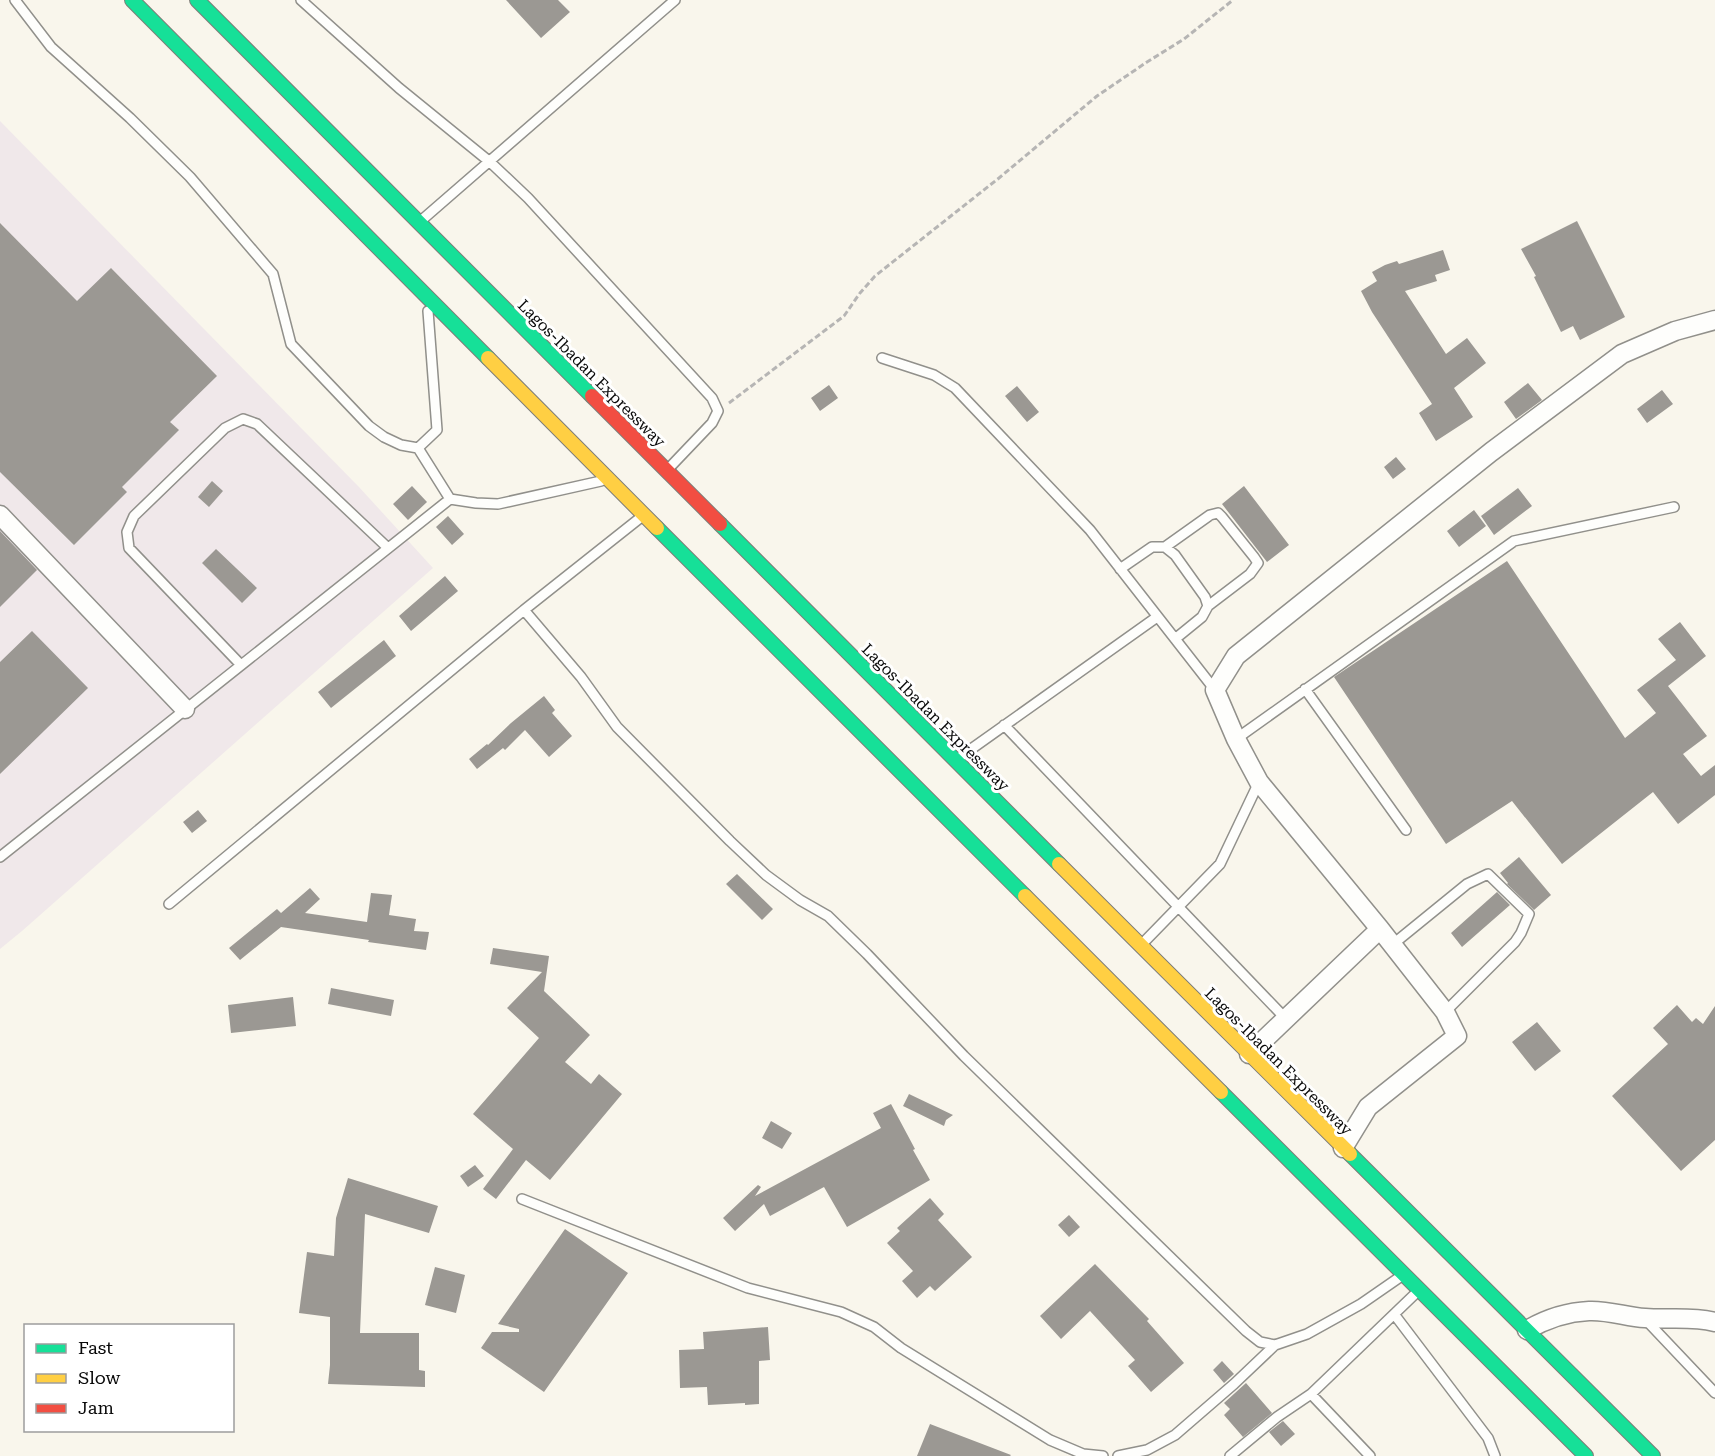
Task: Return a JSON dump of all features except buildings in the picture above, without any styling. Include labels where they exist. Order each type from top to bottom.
[{"type":"highway","points":[[132,0],[1586,1456]]},
{"type":"highway","name":"Lagos-Ibadan Expressway","points":[[197,0],[1653,1456]]},
{"type":"street","points":[[1343,1148],[1368,1107],[1456,1036],[1445,1012],[1259,782],[1236,739],[1215,690],[1236,656],[1491,452],[1622,354],[1675,332],[1715,320]]},
{"type":"street","points":[[0,515],[185,709]]},
{"type":"street","points":[[1249,1054],[1380,929]]},
{"type":"street","points":[[1527,1330],[1555,1317],[1590,1311],[1644,1318],[1715,1322]]},
{"type":"lane","points":[[15,0],[51,47],[130,118],[190,177],[273,274],[291,344],[369,426],[401,445],[418,448],[450,499]]},
{"type":"lane","points":[[301,0],[399,88],[490,162],[568,240],[712,398],[718,411],[712,423],[667,471]]},
{"type":"lane","points":[[419,223],[675,0]]},
{"type":"lane","points":[[418,448],[437,430],[427,297]]},
{"type":"lane","points":[[882,358],[934,375],[955,388],[1090,530],[1215,690]]},
{"type":"lane","points":[[241,665],[129,548],[127,532],[134,516],[225,428],[243,419],[256,424],[388,548]]},
{"type":"lane","points":[[0,857],[450,499],[498,504],[609,480]]},
{"type":"lane","points":[[1236,739],[1514,541],[1674,507]]},
{"type":"lane","points":[[1120,569],[1152,547],[1165,547],[1210,515],[1218,513],[1254,557],[1258,563],[1250,574],[1208,606],[1202,616],[1175,639]]},
{"type":"lane","points":[[169,904],[524,610],[644,515]]},
{"type":"lane","points":[[1165,547],[1175,555],[1205,597],[1208,606]]},
{"type":"lane","points":[[524,610],[581,677],[617,727],[730,841],[766,875],[800,900],[828,916],[964,1056],[1246,1331],[1260,1342],[1275,1345]]},
{"type":"lane","points":[[955,760],[1157,618]]},
{"type":"lane","points":[[1305,689],[1406,830]]},
{"type":"lane","points":[[1004,725],[1286,1019]]},
{"type":"lane","points":[[1140,945],[1220,864],[1259,782]]},
{"type":"lane","points":[[1392,945],[1467,884],[1488,874],[1529,914],[1515,942],[1445,1012]]},
{"type":"lane","points":[[522,1199],[748,1288],[841,1312],[874,1327],[901,1348],[1050,1440],[1083,1454],[1103,1456]]},
{"type":"lane","points":[[1118,1456],[1147,1450],[1175,1435],[1275,1345],[1307,1334],[1352,1309],[1404,1274]]},
{"type":"lane","points":[[1230,1456],[1277,1417],[1311,1394],[1420,1289]]},
{"type":"lane","points":[[1394,1314],[1488,1438],[1496,1456]]},
{"type":"lane","points":[[1644,1318],[1715,1393]]},
{"type":"lane","points":[[1311,1394],[1370,1456]]},
{"type":"path","points":[[718,411],[844,316],[860,292],[876,276],[1097,96],[1184,39],[1233,0]]},
{"type":"shaded area","points":[[0,121],[359,487],[433,568],[0,949]]},
{"type":"traffic: fast","points":[[132,0],[488,358]]},
{"type":"traffic: fast","points":[[197,0],[592,396]]},
{"type":"traffic: fast","points":[[720,524],[1059,864]]},
{"type":"traffic: fast","points":[[657,528],[1025,896]]},
{"type":"traffic: fast","points":[[1221,1092],[1586,1456]]},
{"type":"traffic: fast","points":[[1350,1154],[1653,1456]]},
{"type":"traffic: slow","points":[[488,358],[657,528]]},
{"type":"traffic: slow","points":[[1059,864],[1350,1154]]},
{"type":"traffic: slow","points":[[1025,896],[1221,1092]]},
{"type":"traffic: jam","points":[[592,396],[720,524]]}]
